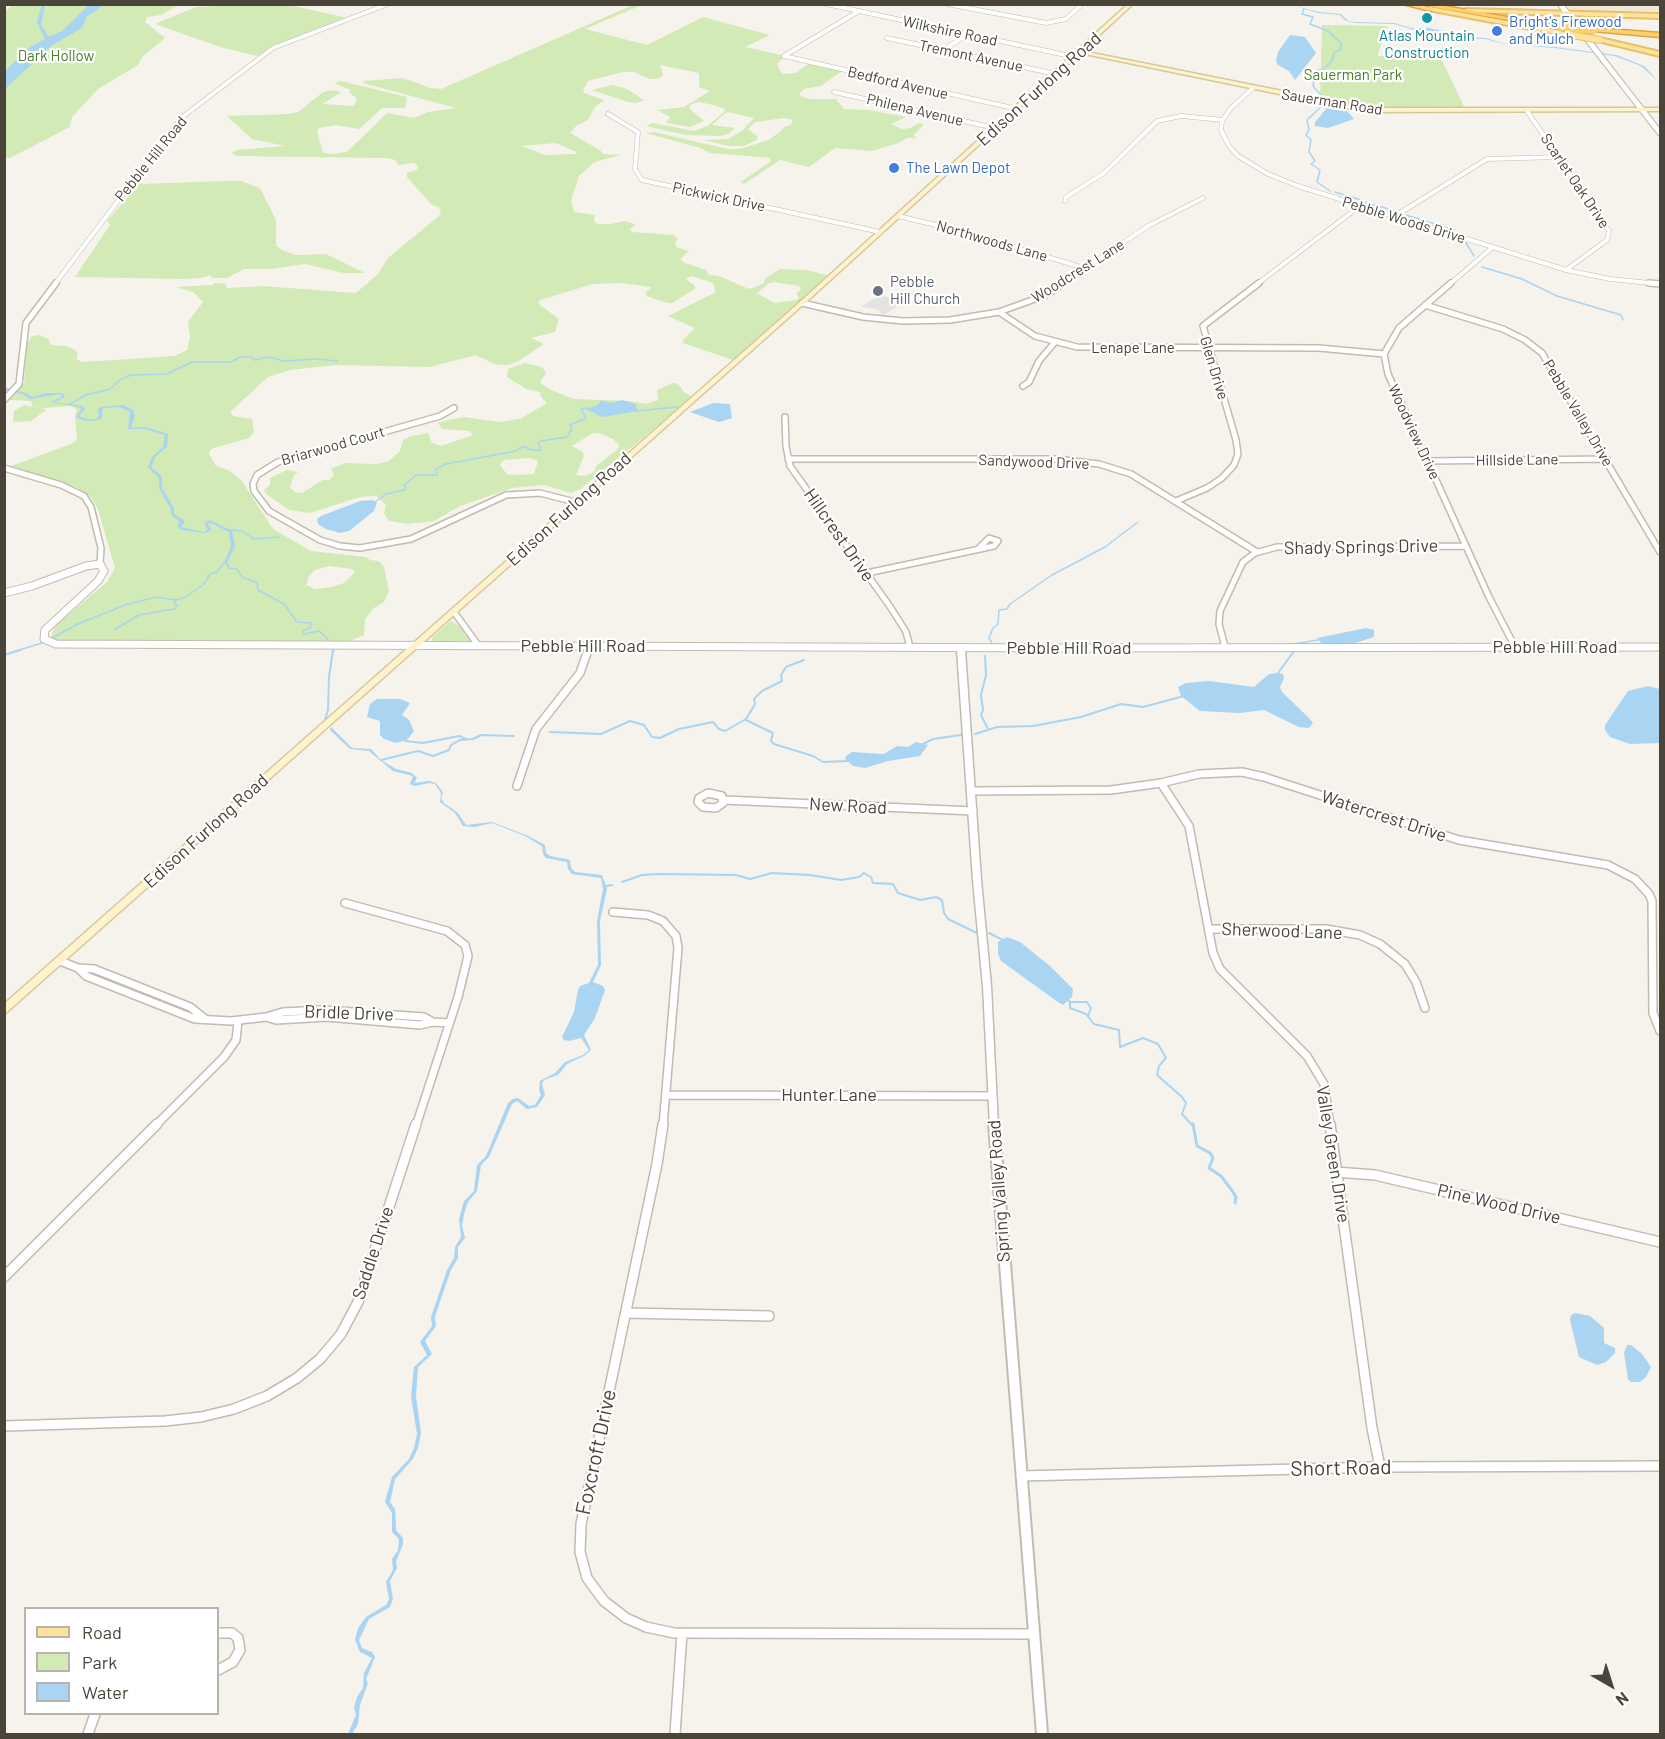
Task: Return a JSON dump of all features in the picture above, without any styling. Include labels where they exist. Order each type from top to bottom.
[{"type":"highway","points":[[1406,4],[1564,30],[1660,36]]},
{"type":"highway","points":[[1418,4],[1564,30]]},
{"type":"main road","name":"Edison Furlong Road","points":[[4,1010],[801,303],[1078,55],[1131,4]]},
{"type":"main road","points":[[1427,7],[1483,12],[1660,16]]},
{"type":"main road","points":[[1564,30],[1660,54]]},
{"type":"main road","name":"Sauerman Road","points":[[1078,55],[1374,111],[1660,110]]},
{"type":"street","name":"Pebble Hill Road","points":[[7,398],[18,386],[26,323],[181,118],[273,48],[388,4]]},
{"type":"street","name":"Wilkshire Road","points":[[825,4],[1078,55]]},
{"type":"street","points":[[947,4],[1046,23],[1066,19],[1082,4]]},
{"type":"street","points":[[1560,4],[1660,133]]},
{"type":"street","name":"Bedford Avenue","points":[[859,11],[784,56],[1017,109]]},
{"type":"street","points":[[943,50],[968,34]]},
{"type":"street","name":"Tremont Avenue","points":[[886,38],[1056,74]]},
{"type":"street","points":[[1065,201],[1066,197],[1104,173],[1158,121],[1181,116],[1223,120],[1236,102],[1253,88]]},
{"type":"street","name":"Philena Avenue","points":[[834,92],[996,128]]},
{"type":"street","name":"Scarlet Oak Drive","points":[[1527,111],[1610,234],[1607,240],[1566,270]]},
{"type":"street","name":"Pickwick Drive","points":[[608,114],[638,132],[635,170],[642,180],[880,232]]},
{"type":"street","name":"Pebble Woods Drive","points":[[1223,120],[1221,130],[1226,141],[1238,156],[1251,165],[1287,182],[1566,270],[1610,279],[1660,284]]},
{"type":"street","points":[[1395,216],[1487,159],[1559,157]]},
{"type":"street","name":"Woodcrest Lane","points":[[801,303],[850,315],[903,321],[950,320],[999,312],[1046,295],[1148,226],[1203,198]]},
{"type":"street","name":"Glen Drive","points":[[1176,501],[1218,482],[1231,469],[1237,458],[1237,446],[1203,328],[1206,323],[1360,206]]},
{"type":"street","name":"Northwoods Lane","points":[[898,216],[961,231],[1084,268]]},
{"type":"street","points":[[1384,354],[1395,332],[1492,247]]},
{"type":"street","name":"Pebble Valley Drive","points":[[1425,305],[1496,326],[1534,346],[1547,360],[1660,552]]},
{"type":"street","name":"Lenape Lane","points":[[999,312],[1031,334],[1055,342],[1097,348],[1319,348],[1384,354]]},
{"type":"street","points":[[1023,386],[1029,382],[1039,361],[1055,342]]},
{"type":"street","name":"Woodview Drive","points":[[1384,354],[1388,374],[1466,546],[1515,647]]},
{"type":"street","name":"Briarwood Court","points":[[454,408],[440,416],[278,462],[257,475],[253,488],[269,510],[296,527],[334,545],[360,548],[381,546],[411,538],[506,495],[533,492],[575,502]]},
{"type":"street","name":"Hillcrest Drive","points":[[786,417],[788,459],[793,471],[867,573],[906,632],[910,647]]},
{"type":"street","name":"Sandywood Drive","points":[[788,459],[1073,460],[1099,464],[1131,474],[1257,552]]},
{"type":"street","name":"Hillside Lane","points":[[1428,461],[1607,459]]},
{"type":"street","points":[[4,468],[61,485],[84,496],[91,507],[103,553],[102,566],[86,566],[32,586],[4,593]]},
{"type":"street","name":"Shady Springs Drive","points":[[1225,647],[1219,624],[1220,611],[1243,561],[1257,552],[1277,547],[1308,546],[1466,546]]},
{"type":"street","points":[[867,573],[978,549]]},
{"type":"street","name":"Pebble Hill Road","points":[[102,566],[98,581],[45,630],[44,640],[56,644],[344,647],[417,644],[961,648],[1660,647]]},
{"type":"street","points":[[454,612],[478,645]]},
{"type":"street","points":[[517,786],[536,729],[580,673],[589,646]]},
{"type":"street","name":"Spring Valley Road","points":[[961,648],[987,986],[992,1096],[1017,1438],[1042,1734]]},
{"type":"street","name":"Watercrest Drive","points":[[972,791],[1098,790],[1161,783],[1206,773],[1247,773],[1459,840],[1596,862],[1619,870],[1643,886],[1652,901],[1653,1013],[1660,1031]]},
{"type":"street","name":"Valley Green Drive","points":[[1161,783],[1189,826],[1216,961],[1226,977],[1307,1056],[1320,1074],[1326,1094],[1372,1428],[1380,1467]]},
{"type":"street","name":"New Road","points":[[724,800],[973,811]]},
{"type":"street","name":"Saddle Drive","points":[[4,1426],[165,1421],[201,1417],[234,1409],[267,1396],[310,1369],[333,1344],[358,1302],[467,965],[467,950],[459,939],[433,926],[345,903]]},
{"type":"street","name":"Foxcroft Drive","points":[[613,912],[636,913],[656,918],[671,928],[677,940],[666,1095],[657,1164],[581,1524],[580,1552],[587,1578],[612,1608],[646,1628],[682,1633],[1034,1634]]},
{"type":"street","name":"Sherwood Lane","points":[[1209,929],[1326,929],[1360,935],[1389,950],[1405,964],[1416,982],[1425,1008]]},
{"type":"street","name":"Bridle Drive","points":[[60,961],[78,968],[83,975],[190,1018],[238,1021],[266,1017],[276,1020],[327,1017],[420,1025],[433,1022],[449,1023]]},
{"type":"street","points":[[4,1277],[224,1057],[236,1041],[238,1021]]},
{"type":"street","name":"Hunter Lane","points":[[666,1095],[992,1096]]},
{"type":"street","name":"Pine Wood Drive","points":[[1336,1172],[1376,1175],[1660,1242]]},
{"type":"street","points":[[626,1313],[769,1316]]},
{"type":"street","name":"Short Road","points":[[1022,1476],[1380,1467],[1660,1466]]},
{"type":"street","points":[[219,1633],[232,1633],[237,1638],[240,1650],[233,1662],[219,1669]]},
{"type":"street","points":[[675,1734],[682,1633]]},
{"type":"street","points":[[88,1734],[94,1715]]},
{"type":"shaded area","points":[[1564,5],[1660,5],[1660,11],[1578,12]]},
{"type":"shaded area","points":[[879,295],[903,303],[884,315],[877,309],[861,307]]},
{"type":"green space","name":"Dark Hollow","points":[[14,4],[177,6],[161,15],[147,17],[145,22],[165,38],[142,57],[138,65],[98,89],[72,117],[70,127],[10,158],[5,157],[5,11]]},
{"type":"green space","points":[[289,5],[348,18],[257,56],[220,47],[155,24],[196,7]]},
{"type":"green space","points":[[633,5],[642,5],[585,29],[647,45],[703,17],[770,35],[745,47],[781,55],[783,58],[777,64],[782,74],[796,73],[808,64],[842,71],[821,86],[804,89],[799,94],[802,97],[836,99],[844,109],[869,110],[906,117],[891,124],[902,129],[919,123],[924,124],[914,135],[916,138],[907,138],[872,151],[835,148],[809,167],[780,160],[744,184],[741,182],[771,161],[770,158],[710,153],[646,133],[654,132],[728,149],[740,149],[768,140],[784,127],[791,125],[793,120],[784,118],[755,122],[748,129],[757,136],[757,140],[744,146],[729,146],[703,140],[728,139],[743,130],[754,118],[728,112],[724,114],[712,125],[735,128],[721,136],[686,135],[646,126],[653,123],[694,131],[709,125],[724,112],[725,109],[713,105],[699,102],[692,104],[689,106],[691,110],[704,121],[690,127],[666,123],[670,117],[657,110],[684,107],[710,91],[699,87],[699,73],[660,65],[663,75],[658,79],[650,79],[634,72],[623,72],[588,81],[583,90],[584,93],[604,100],[595,107],[588,120],[577,125],[570,133],[603,154],[621,155],[594,162],[579,176],[571,201],[574,212],[595,215],[594,221],[597,224],[624,221],[635,225],[630,229],[632,232],[674,235],[678,239],[675,242],[676,247],[689,251],[680,259],[685,263],[706,270],[709,275],[719,276],[749,289],[763,284],[766,278],[780,269],[806,270],[827,275],[825,278],[733,360],[683,343],[683,340],[695,328],[668,316],[716,292],[713,283],[692,276],[686,279],[695,286],[695,289],[672,303],[647,296],[645,292],[651,289],[650,287],[622,283],[593,284],[540,300],[538,302],[540,305],[559,319],[555,332],[531,338],[544,344],[517,362],[506,365],[494,364],[476,355],[430,367],[336,365],[290,370],[268,377],[230,412],[233,416],[252,419],[254,432],[249,438],[214,448],[209,454],[216,466],[228,470],[242,481],[273,529],[311,551],[366,557],[379,561],[384,567],[389,591],[384,602],[374,608],[365,619],[364,635],[343,644],[54,640],[51,636],[56,625],[107,582],[115,568],[98,509],[91,497],[76,487],[11,466],[71,444],[76,441],[77,437],[75,417],[77,410],[71,406],[42,408],[46,410],[31,421],[13,422],[14,411],[24,405],[39,408],[32,406],[31,401],[10,400],[24,383],[27,344],[32,336],[39,335],[48,339],[51,345],[66,346],[75,350],[78,354],[76,359],[82,362],[175,356],[187,350],[190,336],[188,322],[203,302],[193,292],[176,287],[215,283],[226,284],[229,288],[262,286],[356,293],[378,274],[388,258],[441,214],[439,207],[432,205],[407,177],[407,173],[417,170],[418,166],[414,163],[398,165],[396,160],[386,158],[235,156],[232,153],[237,150],[285,146],[252,139],[227,116],[298,112],[322,93],[330,90],[342,92],[322,104],[354,106],[357,99],[349,92],[351,90],[334,83],[341,81],[407,97],[405,108],[382,108],[359,129],[336,125],[319,128],[317,132],[323,153],[332,154],[347,152],[387,113],[414,118],[428,112],[456,108],[363,83],[363,81],[403,78],[430,88],[441,89]],"holes":[[[556,143],[576,154],[545,155],[521,146]],[[769,283],[799,286],[801,289],[796,294],[799,298],[774,303],[757,293]],[[329,566],[353,569],[355,572],[344,583],[315,589],[306,585],[309,576],[315,570]]]},
{"type":"green space","name":"Sauerman Park","points":[[1322,25],[1388,26],[1377,56],[1439,54],[1466,111],[1374,110],[1320,101]]},
{"type":"green space","points":[[612,85],[627,89],[644,100],[637,103],[628,102],[592,90]]},
{"type":"green space","points":[[241,181],[260,188],[276,220],[276,246],[296,255],[326,254],[365,273],[344,273],[305,264],[271,269],[244,269],[227,278],[211,278],[211,275],[184,279],[75,277],[110,225],[107,221],[139,184]]},
{"type":"green space","points":[[525,363],[542,367],[546,373],[540,382],[547,388],[573,399],[629,401],[646,404],[658,400],[657,390],[673,383],[678,384],[691,398],[582,488],[572,493],[544,485],[512,488],[460,506],[434,521],[407,524],[389,521],[384,514],[386,505],[376,496],[360,497],[310,513],[289,510],[265,493],[264,490],[270,485],[270,478],[287,470],[298,472],[294,475],[290,487],[295,492],[302,493],[323,480],[330,480],[334,474],[331,469],[345,463],[377,464],[389,461],[400,451],[403,440],[412,436],[428,433],[432,443],[441,446],[473,435],[469,431],[442,429],[438,423],[464,417],[499,422],[520,419],[547,403],[541,397],[540,392],[526,389],[507,377],[508,369]],"holes":[[[593,433],[613,439],[619,445],[618,449],[596,466],[594,472],[584,476],[576,475],[584,456],[583,452],[572,446]],[[529,458],[538,461],[534,474],[507,474],[500,465],[504,460]]]},
{"type":"green space","points":[[451,621],[459,626],[470,641],[435,642],[432,640],[432,637]]},
{"type":"water","points":[[42,4],[45,5],[41,25],[49,37],[62,31],[89,5],[104,5],[87,16],[82,28],[51,46],[5,89],[5,71],[30,47],[45,39],[37,22]]},
{"type":"water","points":[[1291,5],[1319,12],[1341,14],[1348,21],[1394,23],[1411,28],[1428,28],[1455,33],[1466,37],[1486,38],[1505,44],[1555,47],[1616,55],[1644,66],[1660,83],[1641,66],[1615,56],[1504,44],[1485,39],[1465,38],[1454,34],[1411,29],[1394,24],[1357,23],[1346,21],[1340,15],[1318,13]]},
{"type":"water","points":[[1290,35],[1305,37],[1316,53],[1295,80],[1289,71],[1278,65],[1276,61],[1278,52]]},
{"type":"water","points":[[1327,108],[1342,109],[1354,119],[1328,128],[1315,126],[1315,122]]},
{"type":"water","points":[[4,387],[32,397],[46,393],[62,393],[65,397],[55,402],[82,406],[85,409],[79,416],[87,419],[97,419],[99,414],[97,411],[100,407],[123,405],[133,410],[135,415],[131,428],[146,427],[168,434],[167,447],[155,457],[151,467],[162,477],[162,488],[174,508],[174,514],[185,521],[181,527],[204,532],[208,529],[204,523],[210,520],[232,531],[235,546],[227,563],[224,563],[231,546],[229,532],[211,523],[208,524],[210,531],[205,533],[182,530],[177,526],[180,523],[178,520],[171,515],[171,509],[159,488],[159,478],[148,467],[152,457],[163,447],[165,435],[145,429],[128,429],[130,412],[120,407],[103,408],[100,420],[85,421],[76,417],[81,410],[79,407],[51,402],[62,397],[60,394],[30,399],[23,394],[5,390]]},
{"type":"water","points":[[622,400],[635,404],[638,411],[602,417],[586,409],[596,406],[601,401],[612,403]]},
{"type":"water","points":[[713,403],[730,404],[732,418],[719,422],[690,412]]},
{"type":"water","points":[[373,500],[377,503],[374,511],[349,531],[340,533],[318,524],[317,519],[321,516],[360,501]]},
{"type":"water","points":[[1366,628],[1374,630],[1374,637],[1349,645],[1323,645],[1317,638]]},
{"type":"water","points":[[1269,674],[1283,674],[1284,678],[1280,687],[1282,692],[1313,723],[1309,728],[1299,727],[1264,710],[1240,713],[1200,711],[1181,696],[1178,687],[1186,683],[1209,681],[1254,687]]},
{"type":"water","points":[[1648,686],[1660,689],[1660,743],[1630,744],[1610,737],[1605,730],[1605,725],[1628,691]]},
{"type":"water","points":[[377,699],[400,699],[410,703],[402,715],[409,720],[414,731],[407,740],[396,743],[380,735],[380,721],[367,717],[370,704]]},
{"type":"water","points":[[331,727],[352,748],[371,749],[381,760],[396,769],[412,773],[417,778],[414,783],[429,781],[436,783],[443,792],[441,798],[444,803],[458,813],[466,825],[492,822],[528,836],[545,845],[546,853],[550,856],[570,860],[571,868],[575,872],[602,875],[607,889],[600,921],[601,965],[593,982],[603,986],[605,990],[595,1018],[584,1035],[591,1050],[567,1064],[558,1075],[544,1080],[542,1084],[545,1095],[537,1107],[527,1109],[517,1101],[512,1104],[489,1157],[481,1165],[477,1191],[468,1202],[464,1214],[462,1226],[465,1238],[458,1247],[458,1258],[451,1270],[435,1316],[436,1326],[425,1341],[432,1354],[418,1367],[416,1396],[421,1433],[418,1448],[412,1460],[395,1479],[390,1502],[395,1509],[396,1530],[403,1538],[396,1562],[397,1568],[390,1581],[393,1599],[390,1607],[369,1619],[359,1640],[362,1648],[372,1652],[375,1657],[366,1679],[368,1683],[360,1705],[358,1724],[352,1734],[348,1734],[356,1715],[354,1707],[363,1688],[364,1673],[372,1658],[360,1652],[355,1640],[358,1628],[366,1617],[386,1605],[389,1599],[386,1582],[393,1570],[392,1559],[398,1550],[399,1539],[392,1532],[392,1513],[385,1502],[392,1477],[409,1459],[414,1448],[417,1434],[411,1396],[414,1367],[427,1355],[420,1342],[432,1326],[431,1317],[447,1270],[454,1258],[455,1247],[461,1237],[459,1219],[464,1201],[474,1191],[477,1165],[486,1156],[508,1103],[518,1098],[529,1106],[535,1105],[541,1095],[540,1081],[555,1073],[565,1062],[589,1050],[581,1038],[569,1041],[562,1037],[574,1012],[580,986],[589,983],[598,965],[597,921],[603,889],[601,878],[572,874],[567,862],[546,858],[542,846],[525,836],[492,823],[474,827],[463,826],[455,813],[440,802],[441,793],[435,784],[414,786],[410,784],[413,776],[393,771],[369,751],[350,749],[330,730]]},
{"type":"water","points":[[916,742],[928,745],[920,756],[888,761],[865,768],[853,766],[845,759],[852,752],[884,754],[897,746],[908,747]]},
{"type":"water","points":[[1007,937],[1020,942],[1050,966],[1073,989],[1072,997],[1063,1005],[1001,961],[998,954],[998,942]]},
{"type":"water","points":[[1575,1313],[1590,1316],[1604,1328],[1604,1343],[1615,1348],[1615,1353],[1606,1362],[1597,1365],[1579,1357],[1570,1320],[1571,1315]]},
{"type":"water","points":[[1627,1345],[1631,1345],[1642,1354],[1651,1367],[1646,1377],[1640,1382],[1631,1382],[1628,1379],[1624,1353]]},
{"type":"waterway","points":[[1304,9],[1302,14],[1313,17],[1310,24],[1328,31],[1341,43],[1341,49],[1334,53],[1332,61],[1324,69],[1314,71],[1315,74],[1309,79],[1314,82],[1313,86],[1326,101]]},
{"type":"waterway","points":[[1324,104],[1307,120],[1309,130],[1306,135],[1311,140],[1309,152],[1315,161],[1311,164],[1320,170],[1317,182],[1330,191]]},
{"type":"waterway","points":[[1335,192],[1361,200]]},
{"type":"waterway","points":[[1364,202],[1396,211]]},
{"type":"waterway","points":[[1406,215],[1454,230]]},
{"type":"waterway","points":[[1452,237],[1466,243],[1474,256]]},
{"type":"waterway","points":[[1482,267],[1522,279],[1557,296],[1621,315],[1623,320]]},
{"type":"waterway","points":[[70,404],[86,395],[110,389],[121,379],[131,375],[167,374],[192,362],[231,362],[240,357],[251,357],[254,360],[269,357],[284,361],[317,359],[337,361]]},
{"type":"waterway","points":[[636,411],[677,407]]},
{"type":"waterway","points":[[375,502],[386,494],[404,490],[406,488],[404,485],[416,475],[437,475],[436,469],[446,464],[516,451],[523,446],[531,450],[541,450],[538,443],[541,441],[567,437],[572,429],[570,425],[586,418],[581,409],[588,408]]},
{"type":"waterway","points":[[992,643],[989,638],[993,628],[998,624],[999,610],[1007,609],[1010,604],[1052,575],[1105,547],[1138,522]]},
{"type":"waterway","points":[[229,530],[242,531],[254,539],[279,537]]},
{"type":"waterway","points":[[176,600],[184,598],[203,585],[210,574],[217,572],[226,561]]},
{"type":"waterway","points":[[226,563],[229,568],[237,569],[242,577],[257,583],[258,590],[284,604],[297,622],[311,623],[310,628],[303,631],[304,634],[319,631],[327,638],[334,651]]},
{"type":"waterway","points":[[52,638],[78,624],[125,605],[156,597],[176,600]]},
{"type":"waterway","points":[[114,630],[139,615],[174,609],[177,606],[174,602],[176,600]]},
{"type":"waterway","points":[[1293,644],[1318,640]]},
{"type":"waterway","points":[[16,651],[42,643]]},
{"type":"waterway","points":[[4,655],[20,650]]},
{"type":"waterway","points":[[324,723],[328,710],[333,650]]},
{"type":"waterway","points":[[1276,676],[1294,651]]},
{"type":"waterway","points":[[985,656],[986,675],[981,695],[983,710],[981,715],[988,729]]},
{"type":"waterway","points":[[550,732],[601,734],[630,721],[644,725],[652,737],[660,738],[679,729],[713,722],[719,729],[725,731],[746,719],[755,704],[754,699],[762,691],[782,681],[781,675],[786,667],[804,660]]},
{"type":"waterway","points":[[975,734],[997,727],[1033,726],[1081,717],[1121,704],[1143,707],[1184,696]]},
{"type":"waterway","points":[[746,720],[773,733],[771,741],[774,744],[813,756],[823,762],[848,761]]},
{"type":"waterway","points":[[381,760],[418,751],[433,756],[449,750],[451,745],[460,740],[473,739],[481,735],[514,736]]},
{"type":"waterway","points":[[923,744],[933,739],[961,735]]},
{"type":"waterway","points":[[405,741],[423,743],[459,736],[466,739]]},
{"type":"waterway","points":[[622,882],[642,875],[659,874],[736,875],[750,879],[772,873],[810,875],[841,880],[859,877],[864,873],[871,877],[873,883],[893,884],[898,893],[920,900],[936,897],[942,900],[944,913],[948,919],[977,933]]},
{"type":"waterway","points":[[605,886],[612,885]]},
{"type":"waterway","points":[[989,933],[1003,940]]},
{"type":"waterway","points":[[1066,998],[1070,1002]]},
{"type":"waterway","points":[[1070,1002],[1087,1002],[1091,1008],[1088,1016]]},
{"type":"waterway","points":[[1070,1002],[1070,1008],[1086,1014],[1094,1024],[1119,1030],[1120,1047],[1143,1038],[1158,1044],[1166,1058],[1159,1066],[1157,1075],[1182,1097],[1186,1103],[1182,1114],[1193,1126]]},
{"type":"waterway","points":[[1193,1124],[1197,1146],[1210,1153],[1213,1158],[1209,1168],[1221,1176],[1233,1192],[1236,1197],[1235,1203]]},
{"type":"place","name":"Atlas Mountain Construction","points":[[1427,18]]},
{"type":"place","name":"Bright's Firewood and Mulch","points":[[1497,31]]},
{"type":"place","name":"The Lawn Depot","points":[[894,168]]},
{"type":"place","name":"Pebble Hill Church","points":[[878,291]]}]
